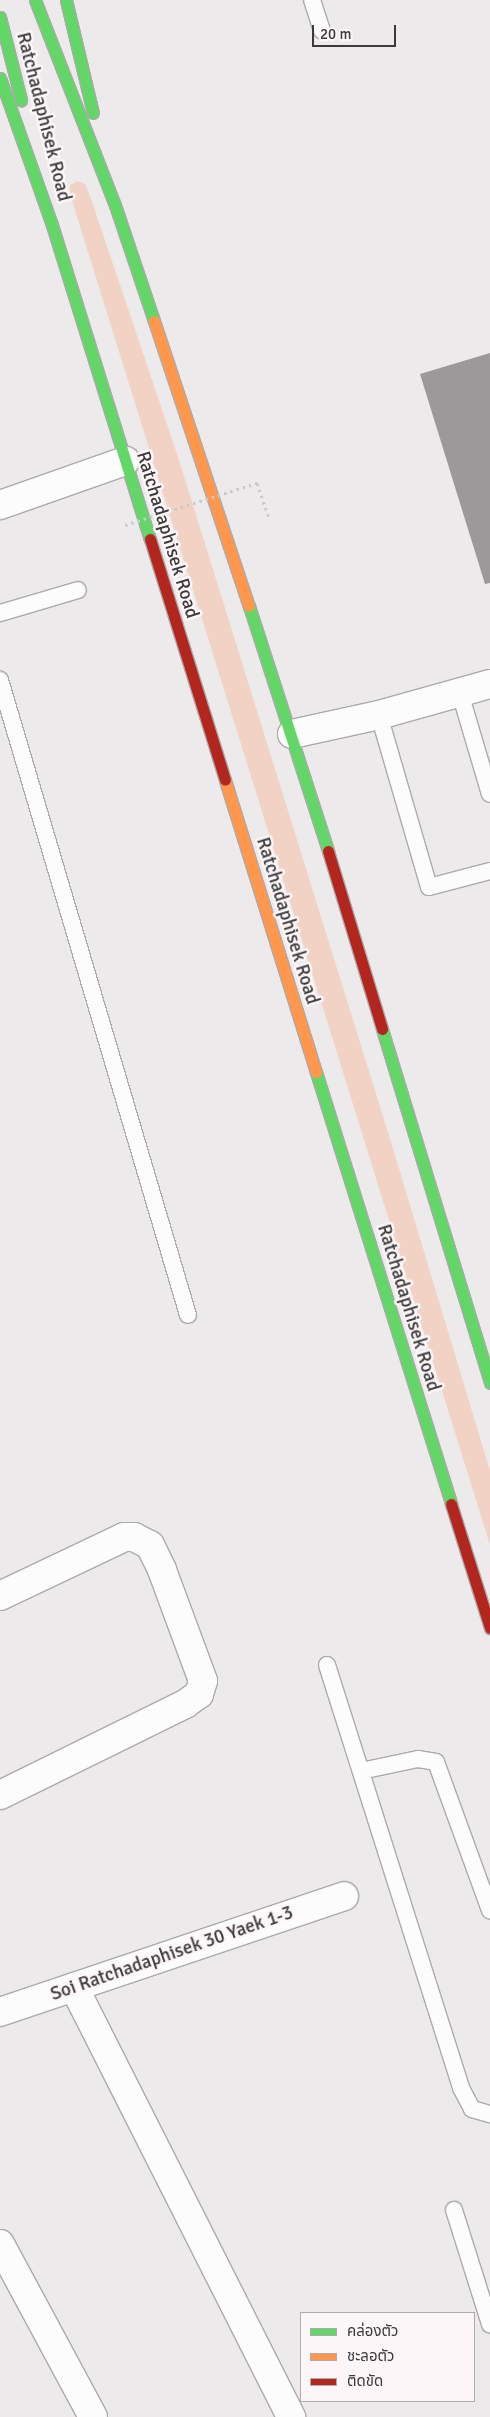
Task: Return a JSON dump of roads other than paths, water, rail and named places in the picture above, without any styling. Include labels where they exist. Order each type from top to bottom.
[{"type":"main road","name":"Ratchadaphisek Road","points":[[35,0],[115,205],[292,734],[490,1382]]},
{"type":"main road","name":"Ratchadaphisek Road","points":[[66,0],[115,205]]},
{"type":"main road","name":"Ratchadaphisek Road","points":[[0,17],[52,225]]},
{"type":"main road","name":"Ratchadaphisek Road","points":[[0,78],[52,225],[490,1628]]},
{"type":"street","points":[[0,505],[125,462]]},
{"type":"street","points":[[292,734],[379,715],[490,684]]},
{"type":"street","points":[[0,1596],[124,1536],[134,1537],[150,1545],[162,1570],[203,1681],[199,1694],[185,1704],[0,1795]]},
{"type":"street","name":"Soi Ratchadaphisek 30 Yaek 1-3","points":[[0,2012],[344,1896]]},
{"type":"street","points":[[74,1987],[291,2417]]},
{"type":"street","points":[[0,2244],[93,2417]]},
{"type":"lane","points":[[312,0],[322,30]]},
{"type":"lane","points":[[0,613],[78,590]]},
{"type":"lane","points":[[0,680],[188,1315]]},
{"type":"lane","points":[[460,693],[490,794]]},
{"type":"lane","points":[[379,715],[429,887],[490,871]]},
{"type":"lane","points":[[326,1665],[462,2088],[472,2109],[490,2114]]},
{"type":"lane","points":[[361,1771],[418,1759],[436,1762],[490,1910]]},
{"type":"lane","points":[[454,2210],[490,2324]]}]
